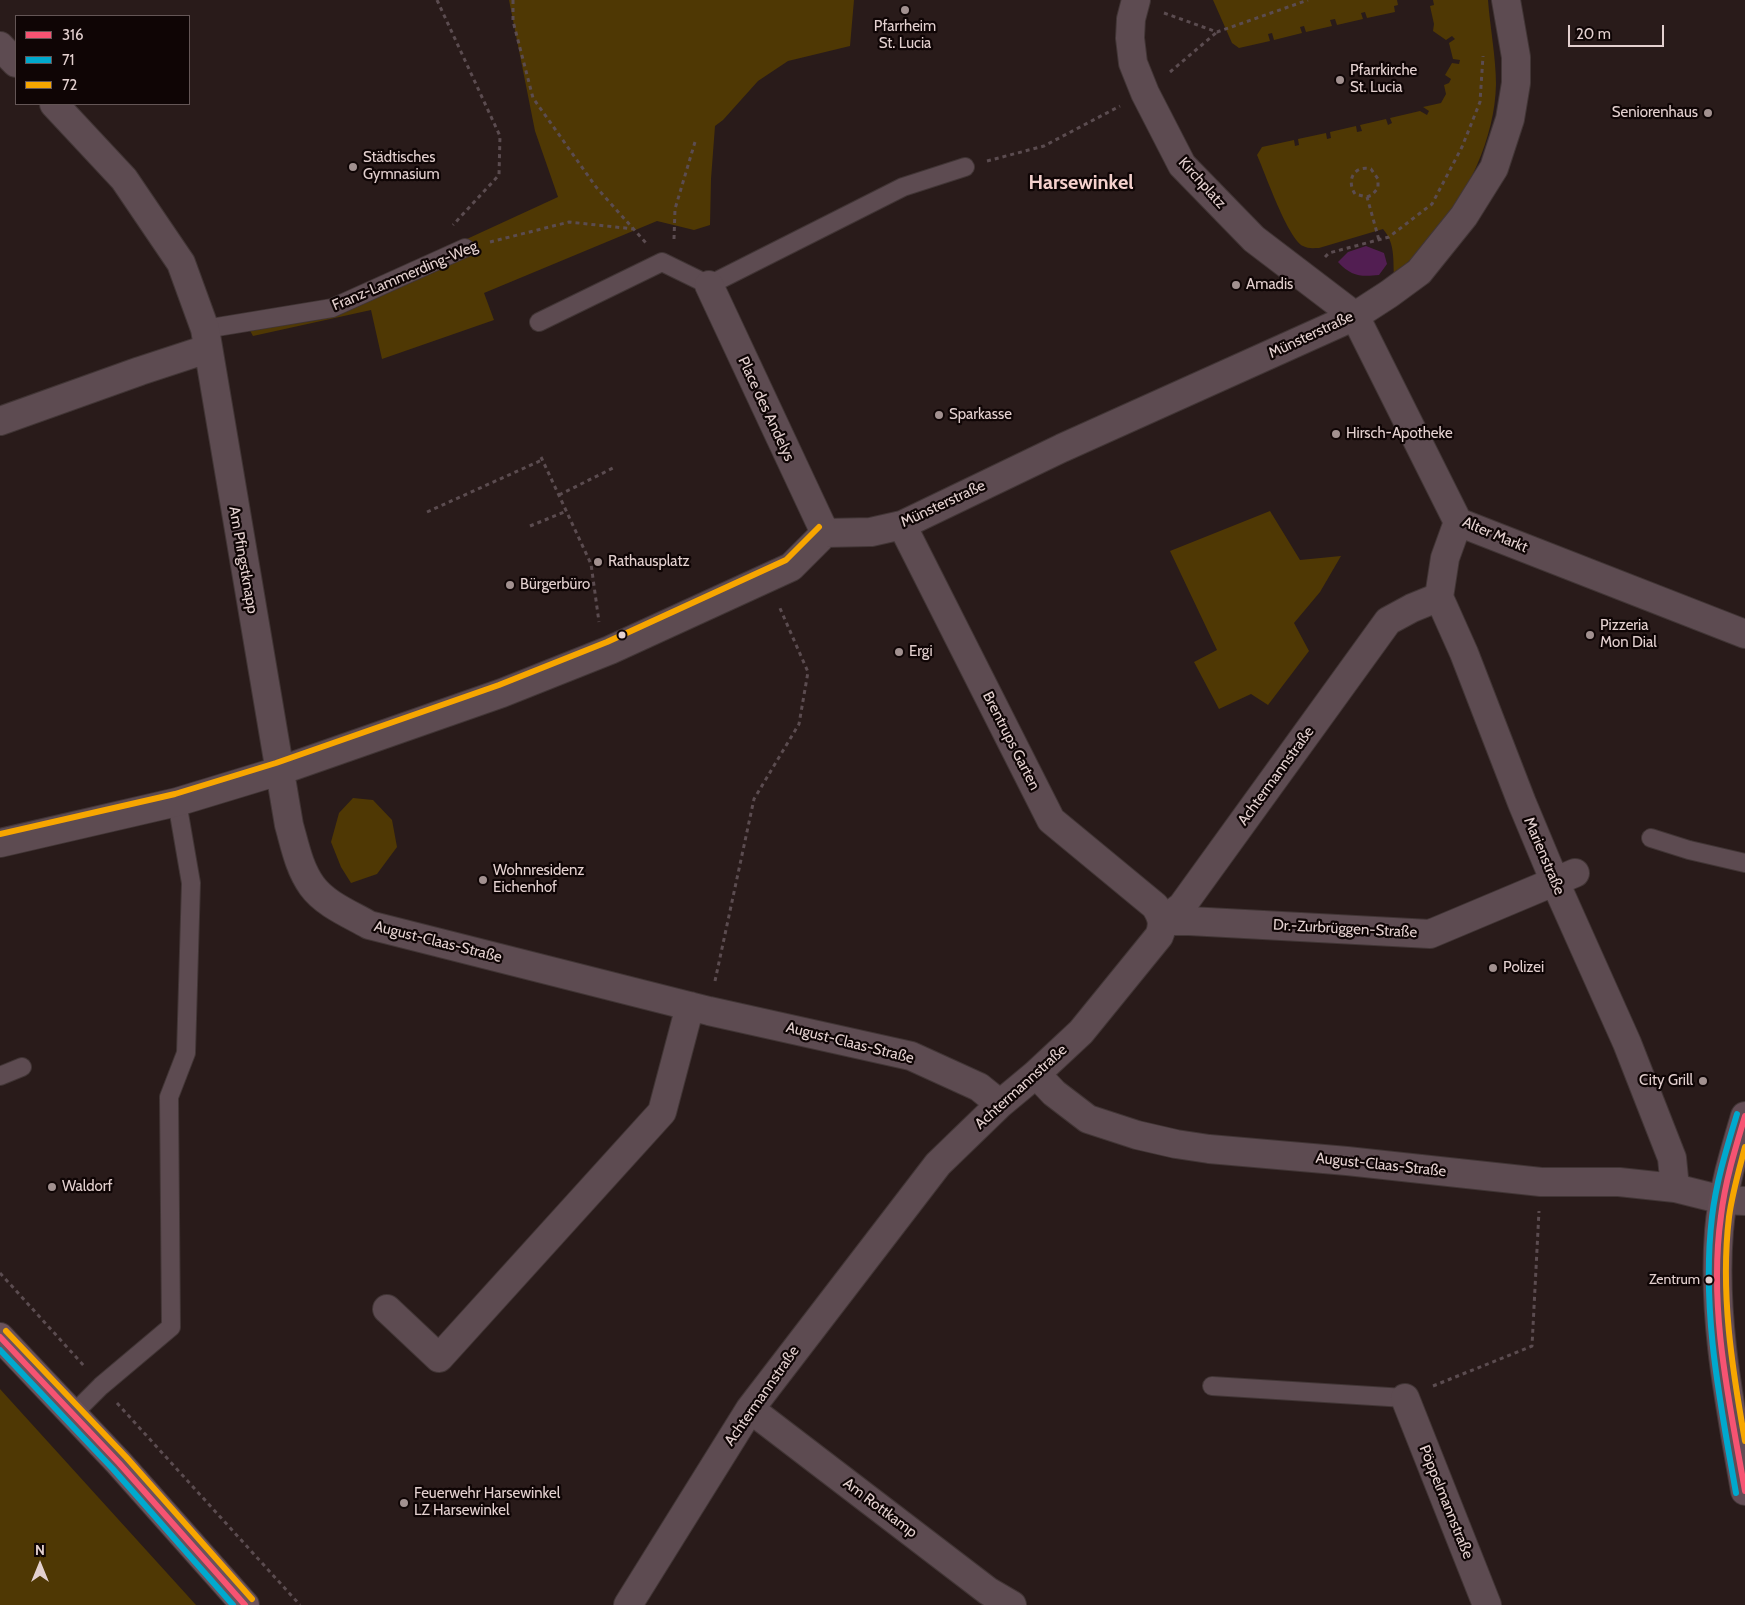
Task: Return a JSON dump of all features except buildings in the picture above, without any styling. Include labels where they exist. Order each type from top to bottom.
[{"type":"main road","points":[[0,1337],[73,1414],[245,1605]]},
{"type":"street","name":"Münsterstraße","points":[[825,533],[871,532],[902,525],[1062,448],[1355,316],[1390,294],[1419,272],[1464,216],[1494,168],[1510,119],[1516,83],[1516,58],[1506,0]]},
{"type":"street","name":"Kirchplatz","points":[[1135,2],[1130,38],[1133,63],[1145,93],[1182,165],[1254,239],[1355,316]]},
{"type":"street","points":[[0,46],[15,63]]},
{"type":"street","name":"Am Pfingstknapp","points":[[55,105],[124,179],[181,263],[206,339],[279,771]]},
{"type":"street","name":"Place des Andelys","points":[[709,285],[825,533]]},
{"type":"street","name":"Alter Markt","points":[[1355,316],[1458,522],[1745,634]]},
{"type":"street","points":[[0,421],[140,371],[206,339]]},
{"type":"street","points":[[1439,598],[1445,558],[1458,522]]},
{"type":"street","name":"Brentrups Garten","points":[[902,525],[1051,820],[1155,906],[1163,921]]},
{"type":"street","points":[[0,843],[177,802],[279,771],[502,693],[610,650],[791,567],[825,533]]},
{"type":"street","name":"Marienstraße","points":[[1439,598],[1531,798],[1565,877],[1672,1158],[1675,1188]]},
{"type":"street","name":"Achtermannstraße","points":[[628,1605],[750,1409],[938,1164],[1000,1104],[1036,1074],[1080,1032],[1159,936],[1163,921],[1182,906],[1388,621],[1412,608],[1439,598]]},
{"type":"street","name":"August-Claas-Straße","points":[[279,771],[289,825],[300,864],[312,887],[328,902],[369,925],[699,1008],[911,1056],[979,1087],[1000,1104]]},
{"type":"street","name":"Dr.-Zurbrüggen-Straße","points":[[1163,921],[1430,934],[1565,877]]},
{"type":"street","points":[[387,1309],[439,1358],[662,1112],[699,1008]]},
{"type":"street","name":"August-Claas-Straße","points":[[1036,1074],[1054,1093],[1088,1119],[1137,1135],[1176,1144],[1209,1149],[1347,1161],[1541,1182],[1619,1182],[1675,1188],[1734,1200]]},
{"type":"street","points":[[1745,1116],[1734,1200],[1719,1229],[1717,1279],[1720,1342],[1745,1491]]},
{"type":"street","name":"Pöppelmannstraße","points":[[1405,1398],[1487,1605]]},
{"type":"street","name":"Am Rottkamp","points":[[750,1409],[988,1591],[1012,1605]]},
{"type":"lane","points":[[539,322],[667,264],[709,285],[903,187],[965,167]]},
{"type":"lane","name":"Franz-Lammerding-Weg","points":[[206,339],[332,308],[465,248]]},
{"type":"lane","points":[[73,1414],[101,1386],[171,1328],[169,1096],[186,1053],[192,883],[177,802]]},
{"type":"lane","points":[[1651,838],[1745,864]]},
{"type":"lane","points":[[0,1076],[22,1067]]},
{"type":"lane","points":[[1212,1386],[1405,1398]]},
{"type":"path","points":[[437,0],[500,136],[499,175],[452,224],[465,248]]},
{"type":"path","points":[[513,0],[514,21],[533,98],[596,187],[667,264]]},
{"type":"path","points":[[965,167],[1044,146],[1145,93],[1217,32],[1308,0]]},
{"type":"path","points":[[1135,2],[1217,32]]},
{"type":"path","points":[[1301,276],[1329,254],[1390,237],[1432,204],[1462,147],[1480,102],[1482,47]]},
{"type":"path","points":[[667,264],[675,209],[695,142]]},
{"type":"path","points":[[1362,168],[1370,170],[1378,179],[1376,192],[1367,197],[1355,194],[1350,181],[1354,173],[1362,168]]},
{"type":"path","points":[[1367,197],[1379,240]]},
{"type":"path","name":"Franz-Lammerding-Weg","points":[[465,248],[569,222],[634,229]]},
{"type":"path","points":[[427,512],[542,459],[591,564],[600,623],[610,650]]},
{"type":"path","points":[[559,495],[612,468]]},
{"type":"path","points":[[530,526],[567,511]]},
{"type":"path","points":[[699,1008],[754,799],[799,724],[808,672],[766,579]]},
{"type":"path","points":[[1405,1398],[1532,1346],[1541,1182]]},
{"type":"path","points":[[0,1273],[300,1605]]},
{"type":"shaded area","points":[[509,0],[854,0],[850,46],[788,61],[758,81],[723,120],[715,126],[710,225],[694,230],[657,221],[484,293],[494,320],[382,359],[371,310],[253,336],[243,318],[330,302],[558,197],[535,131]]},
{"type":"shaded area","points":[[1213,0],[1397,0],[1398,5],[1394,6],[1395,12],[1367,18],[1365,12],[1361,13],[1363,19],[1337,25],[1335,19],[1330,20],[1332,26],[1306,32],[1304,26],[1300,27],[1302,33],[1274,40],[1272,33],[1268,34],[1270,41],[1239,48],[1232,43]]},
{"type":"shaded area","points":[[1433,0],[1488,0],[1496,74],[1494,105],[1485,146],[1457,204],[1432,237],[1394,276],[1390,240],[1383,229],[1319,248],[1305,247],[1297,241],[1284,219],[1257,155],[1262,147],[1294,140],[1295,146],[1299,145],[1298,139],[1326,133],[1327,139],[1331,138],[1330,132],[1356,126],[1357,132],[1362,131],[1360,125],[1386,119],[1388,125],[1392,123],[1390,118],[1420,111],[1427,115],[1429,111],[1423,107],[1441,103],[1446,94],[1444,85],[1449,83],[1451,79],[1445,75],[1452,63],[1459,64],[1460,60],[1453,59],[1449,43],[1455,39],[1452,36],[1446,40],[1433,31],[1434,24],[1430,6],[1434,5]]},
{"type":"shaded area","points":[[1366,246],[1384,253],[1387,264],[1379,275],[1366,276],[1352,273],[1338,262],[1348,252]]},
{"type":"shaded area","points":[[1270,511],[1300,560],[1341,556],[1320,592],[1294,623],[1309,651],[1268,705],[1251,694],[1219,709],[1194,662],[1217,650],[1170,551]]},
{"type":"shaded area","points":[[353,798],[373,800],[392,820],[397,847],[377,874],[351,883],[341,867],[331,842],[339,813]]},
{"type":"shaded area","points":[[0,1389],[196,1605],[0,1605]]},
{"type":"transit line","name":"72","points":[[0,834],[175,794],[276,763],[499,685],[607,642],[786,560],[819,527]]},
{"type":"transit line","name":"71","points":[[1736,1493],[1718,1390],[1714,1355],[1709,1286],[1709,1252],[1716,1191],[1737,1114]]},
{"type":"transit line","name":"316","points":[[1745,1116],[1723,1203],[1718,1250],[1717,1285],[1722,1354],[1745,1491]]},
{"type":"transit line","name":"72","points":[[1745,1147],[1730,1208],[1726,1273],[1732,1358],[1745,1441]]},
{"type":"transit line","name":"72","points":[[6,1331],[126,1457],[252,1599]]},
{"type":"transit line","name":"316","points":[[0,1337],[119,1463],[245,1605]]},
{"type":"transit line","name":"71","points":[[0,1350],[113,1469],[233,1605]]},
{"type":"place","name":"Pfarrheim St. Lucia","points":[[905,10]]},
{"type":"place","name":"Pfarrkirche St. Lucia","points":[[1340,80]]},
{"type":"place","name":"Seniorenhaus","points":[[1708,113]]},
{"type":"place","name":"Städtisches Gymnasium","points":[[353,167]]},
{"type":"place","name":"Amadis","points":[[1236,285]]},
{"type":"place","name":"Sparkasse","points":[[939,415]]},
{"type":"place","name":"Hirsch-Apotheke","points":[[1336,434]]},
{"type":"place","name":"Rathausplatz","points":[[598,562]]},
{"type":"place","name":"Bürgerbüro","points":[[510,585]]},
{"type":"place","name":"Pizzeria Mon Dial","points":[[1590,635]]},
{"type":"place","name":"Ergi","points":[[899,652]]},
{"type":"place","name":"Wohnresidenz Eichenhof","points":[[483,880]]},
{"type":"place","name":"Polizei","points":[[1493,968]]},
{"type":"place","name":"City Grill","points":[[1703,1081]]},
{"type":"place","name":"Waldorf","points":[[52,1187]]},
{"type":"place","name":"Zentrum","points":[[1709,1280]]},
{"type":"place","name":"Feuerwehr Harsewinkel LZ Harsewinkel","points":[[404,1503]]},
{"type":"district","name":"Harsewinkel","points":[[1081,183]]}]
